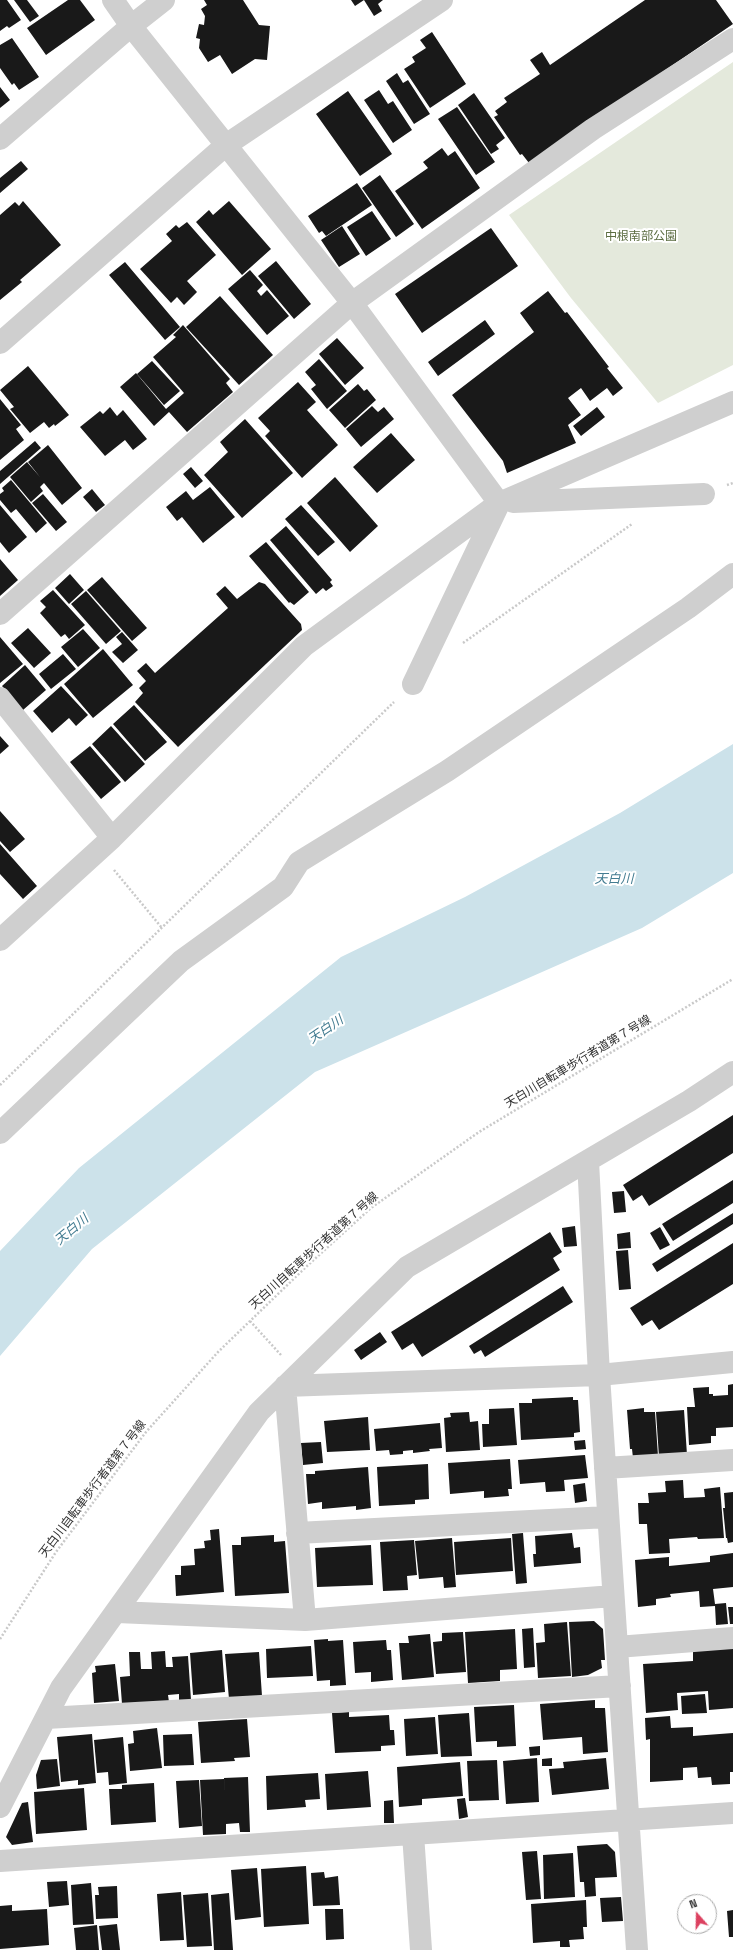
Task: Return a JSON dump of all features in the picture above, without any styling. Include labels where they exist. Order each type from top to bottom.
[{"type":"street","points":[[113,0],[131,26],[352,303],[499,503]]},
{"type":"street","points":[[0,139],[131,26],[164,0]]},
{"type":"street","points":[[0,343],[226,145],[442,0]]},
{"type":"street","points":[[0,614],[352,303],[593,129],[733,39]]},
{"type":"street","points":[[0,940],[112,838],[304,646],[499,503],[733,402]]},
{"type":"street","points":[[499,503],[704,494]]},
{"type":"street","points":[[414,684],[499,503]]},
{"type":"street","points":[[0,1134],[181,961],[283,887],[299,862],[447,771],[682,612],[733,574]]},
{"type":"street","points":[[0,698],[112,838]]},
{"type":"street","points":[[0,1807],[61,1688],[117,1612],[259,1412],[407,1267],[689,1101],[733,1072]]},
{"type":"street","points":[[588,1160],[599,1375],[637,1950]]},
{"type":"street","points":[[285,1386],[599,1375],[733,1362]]},
{"type":"street","points":[[285,1386],[305,1620]]},
{"type":"street","points":[[605,1468],[733,1460]]},
{"type":"street","points":[[297,1533],[608,1517]]},
{"type":"street","points":[[117,1612],[305,1620],[614,1596]]},
{"type":"street","points":[[617,1647],[733,1638]]},
{"type":"street","points":[[46,1718],[620,1686]]},
{"type":"street","points":[[0,1861],[733,1813]]},
{"type":"street","points":[[413,1834],[421,1950]]},
{"type":"path","points":[[704,494],[733,483]]},
{"type":"path","points":[[459,645],[638,519]]},
{"type":"path","points":[[0,1085],[414,684]]},
{"type":"path","points":[[112,838],[108,862],[162,928]]},
{"type":"path","name":"天白川自転車歩行者道第７号線","points":[[0,1639],[56,1552],[146,1432],[218,1352],[371,1208],[479,1132],[733,978]]},
{"type":"path","points":[[250,1321],[284,1357]]},
{"type":"green space","name":"中根南部公園","points":[[733,62],[733,365],[658,403],[571,298],[509,215]]},
{"type":"water","name":"天白川","points":[[733,744],[733,873],[642,928],[315,1072],[92,1249],[0,1356],[0,1251],[79,1168],[341,957],[465,897],[620,813]]},
{"type":"building","points":[[0,0],[7,0],[21,20],[9,28],[7,26],[0,31]]},
{"type":"building","points":[[14,0],[27,0],[39,16],[30,22]]},
{"type":"building","points":[[68,0],[80,0],[95,20],[46,55],[27,28]]},
{"type":"building","points":[[204,0],[243,0],[259,25],[270,26],[267,60],[255,59],[232,74],[220,55],[208,62],[199,48],[200,39],[196,38],[199,24],[204,25],[205,16],[201,9],[207,5]]},
{"type":"building","points":[[351,0],[364,0],[355,6]]},
{"type":"building","points":[[364,0],[383,0],[378,4],[382,11],[374,16]]},
{"type":"building","points":[[645,0],[716,0],[733,24],[529,163],[522,154],[520,155],[494,117],[498,115],[495,111],[507,102],[504,98],[540,74],[530,60],[542,52],[550,65]]},
{"type":"building","points":[[432,32],[466,84],[430,108],[404,69],[415,62],[412,57],[426,48],[420,40]]},
{"type":"building","points":[[12,38],[39,77],[19,90],[14,83],[12,85],[0,68],[0,45]]},
{"type":"building","points":[[397,73],[403,83],[408,80],[430,114],[414,124],[386,81]]},
{"type":"building","points":[[0,87],[10,100],[0,108]]},
{"type":"building","points":[[379,90],[388,104],[393,101],[412,130],[393,143],[364,100]]},
{"type":"building","points":[[348,91],[392,154],[360,176],[316,114]]},
{"type":"building","points":[[474,93],[505,138],[496,145],[499,149],[491,154],[458,105]]},
{"type":"building","points":[[457,107],[495,162],[476,175],[438,119]]},
{"type":"building","points":[[442,148],[448,156],[455,151],[480,188],[422,229],[395,191],[428,168],[423,162]]},
{"type":"building","points":[[21,161],[28,169],[0,193],[0,178]]},
{"type":"building","points":[[380,175],[414,224],[396,237],[362,188]]},
{"type":"building","points":[[357,183],[372,205],[326,236],[322,231],[319,233],[308,216]]},
{"type":"building","points":[[23,201],[61,245],[20,280],[22,282],[0,300],[0,215],[15,202],[19,206]]},
{"type":"building","points":[[229,201],[271,249],[242,275],[196,222],[209,210],[213,215]]},
{"type":"building","points":[[372,211],[391,239],[366,256],[347,227]]},
{"type":"building","points":[[187,222],[216,255],[187,281],[197,292],[184,305],[177,297],[171,303],[140,269],[172,241],[166,234],[176,225],[179,228]]},
{"type":"building","points":[[342,226],[360,254],[339,267],[321,240]]},
{"type":"building","points":[[491,228],[518,266],[422,333],[395,294]]},
{"type":"building","points":[[276,261],[311,304],[294,319],[258,276]]},
{"type":"building","points":[[125,262],[180,327],[165,340],[109,275]]},
{"type":"building","points":[[250,270],[263,285],[257,291],[261,296],[267,290],[289,316],[267,335],[228,289]]},
{"type":"building","points":[[548,291],[565,313],[567,312],[623,388],[613,396],[607,388],[590,401],[581,388],[568,398],[581,415],[568,425],[576,443],[507,473],[503,461],[452,395],[534,332],[520,313]]},
{"type":"building","points":[[220,296],[273,355],[239,385],[186,327]]},
{"type":"building","points":[[485,320],[495,334],[438,376],[428,362]]},
{"type":"building","points":[[183,325],[230,379],[226,383],[233,392],[187,432],[169,412],[154,426],[120,387],[136,373],[166,409],[184,393],[153,357],[176,337],[173,335]]},
{"type":"building","points":[[337,338],[364,368],[345,385],[319,354]]},
{"type":"building","points":[[319,359],[347,391],[327,409],[311,389],[316,385],[305,372]]},
{"type":"building","points":[[152,361],[180,391],[164,405],[137,374]]},
{"type":"building","points":[[28,366],[69,415],[55,426],[54,424],[49,428],[44,422],[30,433],[10,409],[14,407],[0,390]]},
{"type":"building","points":[[298,382],[316,402],[307,410],[338,445],[302,478],[265,436],[270,431],[258,418]]},
{"type":"building","points":[[358,384],[364,391],[367,389],[376,400],[345,428],[329,410]]},
{"type":"building","points":[[0,399],[21,425],[16,429],[24,440],[0,460]]},
{"type":"building","points":[[372,406],[378,412],[384,407],[394,419],[361,447],[346,429]]},
{"type":"building","points":[[110,407],[117,416],[123,410],[147,439],[133,450],[125,440],[105,456],[80,427],[100,411],[103,414]]},
{"type":"building","points":[[597,407],[605,417],[581,436],[573,426]]},
{"type":"building","points":[[245,419],[293,473],[242,518],[204,475],[228,452],[220,442]]},
{"type":"building","points":[[391,433],[415,460],[377,493],[353,467]]},
{"type":"building","points":[[35,441],[41,448],[0,484],[0,471]]},
{"type":"building","points":[[48,445],[82,488],[62,505],[44,483],[40,487],[43,491],[31,502],[10,477],[27,462],[40,477],[28,462]]},
{"type":"building","points":[[191,467],[203,481],[195,488],[183,474]]},
{"type":"building","points":[[335,477],[378,526],[350,552],[307,503]]},
{"type":"building","points":[[11,480],[47,523],[36,533],[16,509],[11,513],[0,500],[0,494],[4,491],[2,488]]},
{"type":"building","points":[[210,487],[235,517],[203,543],[182,517],[177,521],[166,507],[186,491],[193,500]]},
{"type":"building","points":[[92,489],[105,505],[96,512],[83,497]]},
{"type":"building","points":[[43,494],[67,522],[56,531],[32,503]]},
{"type":"building","points":[[0,505],[27,537],[9,553],[0,542]]},
{"type":"building","points":[[301,505],[335,542],[318,556],[285,519]]},
{"type":"building","points":[[286,526],[332,580],[330,582],[333,586],[326,591],[323,588],[316,594],[270,540]]},
{"type":"building","points":[[266,542],[309,592],[294,605],[290,602],[289,603],[249,556]]},
{"type":"building","points":[[0,559],[18,580],[0,596]]},
{"type":"building","points":[[70,574],[84,590],[69,604],[55,588]]},
{"type":"building","points":[[102,577],[147,628],[132,641],[87,590]]},
{"type":"building","points":[[259,582],[265,584],[301,624],[302,630],[178,747],[135,702],[143,693],[139,688],[146,681],[137,671],[146,663],[155,673],[228,608],[216,594],[225,586],[237,599]]},
{"type":"building","points":[[53,590],[85,625],[69,639],[65,634],[61,637],[40,613],[46,607],[40,601]]},
{"type":"building","points":[[86,591],[121,631],[106,644],[71,604]]},
{"type":"building","points":[[28,628],[51,653],[34,668],[11,643]]},
{"type":"building","points":[[83,629],[100,648],[78,667],[61,647]]},
{"type":"building","points":[[122,632],[138,650],[123,663],[112,652],[122,644],[116,637]]},
{"type":"building","points":[[0,637],[23,664],[0,683]]},
{"type":"building","points":[[103,649],[133,685],[93,718],[64,684]]},
{"type":"building","points":[[63,654],[76,669],[51,689],[39,674]]},
{"type":"building","points":[[25,665],[46,690],[23,710],[2,686]]},
{"type":"building","points":[[61,686],[88,715],[76,726],[69,718],[52,733],[33,711]]},
{"type":"building","points":[[134,705],[167,742],[145,761],[113,724]]},
{"type":"building","points":[[111,726],[145,764],[125,782],[92,744]]},
{"type":"building","points":[[0,736],[9,746],[0,754]]},
{"type":"building","points":[[90,746],[121,782],[101,799],[70,762]]},
{"type":"building","points":[[0,811],[25,839],[10,852],[0,841]]},
{"type":"building","points":[[0,844],[37,886],[23,899],[0,874]]},
{"type":"building","points":[[733,1115],[733,1153],[649,1206],[642,1195],[633,1201],[623,1185]]},
{"type":"building","points":[[733,1180],[733,1203],[673,1241],[662,1224]]},
{"type":"building","points":[[624,1191],[626,1212],[614,1213],[612,1192]]},
{"type":"building","points":[[733,1213],[733,1224],[657,1272],[652,1264]]},
{"type":"building","points":[[575,1226],[577,1246],[564,1247],[562,1228]]},
{"type":"building","points":[[660,1227],[670,1245],[660,1250],[650,1233]]},
{"type":"building","points":[[550,1232],[562,1252],[553,1258],[560,1270],[422,1357],[413,1343],[402,1350],[391,1332]]},
{"type":"building","points":[[630,1232],[631,1248],[618,1249],[617,1234]]},
{"type":"building","points":[[733,1243],[733,1284],[659,1330],[652,1320],[642,1326],[630,1308]]},
{"type":"building","points":[[628,1250],[631,1289],[619,1290],[616,1251]]},
{"type":"building","points":[[563,1286],[573,1302],[485,1357],[481,1350],[474,1354],[469,1346]]},
{"type":"building","points":[[380,1332],[387,1342],[361,1360],[354,1350]]},
{"type":"building","points":[[733,1384],[733,1427],[716,1428],[716,1436],[711,1436],[711,1443],[689,1445],[687,1407],[695,1407],[693,1388],[709,1387],[709,1394],[713,1394],[713,1396],[728,1395],[728,1385]]},
{"type":"building","points":[[573,1397],[573,1400],[578,1400],[580,1432],[574,1433],[574,1437],[521,1440],[519,1403],[532,1403],[532,1399]]},
{"type":"building","points":[[514,1408],[517,1445],[483,1447],[482,1424],[489,1424],[489,1409]]},
{"type":"building","points":[[644,1408],[644,1412],[655,1412],[658,1456],[633,1458],[632,1449],[630,1449],[627,1410]]},
{"type":"building","points":[[684,1410],[687,1455],[659,1457],[656,1412]]},
{"type":"building","points":[[469,1412],[470,1422],[478,1421],[480,1450],[446,1452],[444,1418],[451,1417],[450,1413]]},
{"type":"building","points":[[368,1417],[370,1450],[327,1452],[324,1421]]},
{"type":"building","points":[[440,1423],[442,1448],[429,1449],[430,1451],[413,1453],[413,1450],[403,1451],[403,1454],[390,1455],[389,1450],[376,1451],[374,1429]]},
{"type":"building","points":[[585,1440],[586,1449],[575,1450],[574,1441]]},
{"type":"building","points":[[321,1442],[323,1463],[303,1465],[301,1443]]},
{"type":"building","points":[[585,1455],[588,1478],[564,1480],[565,1491],[546,1492],[545,1482],[520,1484],[518,1460]]},
{"type":"building","points":[[510,1459],[512,1489],[508,1489],[509,1496],[484,1498],[484,1491],[450,1494],[448,1463]]},
{"type":"building","points":[[428,1464],[429,1499],[415,1500],[415,1504],[379,1506],[377,1467]]},
{"type":"building","points":[[368,1467],[371,1508],[356,1510],[356,1506],[322,1509],[322,1502],[308,1504],[306,1474],[315,1474],[315,1471]]},
{"type":"building","points":[[683,1480],[684,1498],[705,1497],[704,1489],[720,1487],[724,1538],[698,1539],[697,1537],[669,1539],[670,1553],[649,1554],[647,1524],[639,1524],[638,1503],[649,1503],[648,1493],[666,1492],[665,1481]]},
{"type":"building","points":[[585,1483],[587,1501],[575,1503],[573,1485]]},
{"type":"building","points":[[733,1492],[733,1542],[728,1543],[726,1538],[723,1508],[725,1508],[724,1493]]},
{"type":"building","points":[[219,1529],[224,1592],[176,1596],[175,1575],[181,1575],[181,1566],[195,1565],[194,1549],[205,1548],[204,1541],[211,1540],[210,1530]]},
{"type":"building","points":[[523,1533],[527,1583],[516,1584],[512,1534]]},
{"type":"building","points":[[572,1533],[574,1548],[580,1547],[581,1563],[534,1567],[533,1554],[536,1554],[535,1536]]},
{"type":"building","points":[[274,1535],[274,1542],[285,1541],[289,1593],[235,1596],[232,1545],[241,1545],[241,1537]]},
{"type":"building","points":[[452,1538],[456,1587],[444,1588],[443,1577],[419,1579],[415,1541]]},
{"type":"building","points":[[511,1538],[513,1571],[456,1575],[454,1542]]},
{"type":"building","points":[[414,1540],[417,1575],[407,1576],[408,1590],[383,1591],[380,1542]]},
{"type":"building","points":[[371,1545],[373,1585],[317,1587],[315,1548]]},
{"type":"building","points":[[733,1553],[733,1587],[713,1589],[715,1604],[726,1603],[728,1624],[716,1625],[715,1606],[700,1607],[699,1591],[670,1594],[671,1597],[656,1599],[656,1605],[638,1607],[635,1560],[669,1557],[669,1566],[710,1562],[710,1556]]},
{"type":"building","points":[[728,1607],[733,1607],[733,1624],[730,1624]]},
{"type":"building","points":[[594,1621],[603,1629],[605,1660],[601,1660],[602,1668],[588,1675],[572,1677],[569,1622]]},
{"type":"building","points":[[567,1622],[571,1676],[538,1678],[536,1643],[545,1642],[544,1624]]},
{"type":"building","points":[[533,1628],[535,1667],[524,1668],[522,1629]]},
{"type":"building","points":[[515,1629],[517,1669],[500,1670],[500,1681],[468,1683],[465,1632]]},
{"type":"building","points":[[463,1632],[466,1672],[436,1674],[433,1642],[442,1641],[442,1633]]},
{"type":"building","points":[[430,1634],[434,1677],[402,1680],[399,1643],[409,1643],[408,1636]]},
{"type":"building","points":[[328,1639],[328,1641],[343,1640],[346,1685],[330,1686],[330,1680],[317,1681],[314,1640]]},
{"type":"building","points":[[386,1640],[387,1650],[391,1650],[393,1680],[371,1682],[371,1672],[355,1673],[353,1642]]},
{"type":"building","points":[[311,1646],[313,1676],[267,1678],[266,1649]]},
{"type":"building","points":[[733,1648],[733,1708],[709,1710],[708,1691],[677,1693],[678,1710],[646,1713],[643,1664],[693,1661],[693,1650]]},
{"type":"building","points":[[222,1650],[225,1692],[193,1695],[190,1653]]},
{"type":"building","points":[[165,1651],[166,1667],[173,1667],[172,1657],[188,1656],[191,1700],[179,1701],[179,1694],[168,1695],[169,1702],[122,1704],[120,1677],[130,1676],[129,1652],[140,1652],[141,1669],[152,1669],[151,1652]]},
{"type":"building","points":[[259,1652],[262,1696],[229,1699],[225,1654]]},
{"type":"building","points":[[115,1664],[119,1701],[94,1703],[92,1673],[96,1672],[95,1666]]},
{"type":"building","points":[[705,1694],[707,1713],[682,1714],[681,1696]]},
{"type":"building","points":[[595,1700],[595,1708],[605,1708],[608,1752],[583,1754],[582,1737],[543,1740],[540,1704]]},
{"type":"building","points":[[514,1705],[516,1746],[497,1747],[497,1741],[476,1742],[474,1707]]},
{"type":"building","points":[[349,1712],[349,1717],[389,1715],[390,1730],[394,1730],[395,1745],[381,1746],[381,1751],[335,1753],[332,1713]]},
{"type":"building","points":[[469,1713],[472,1756],[441,1757],[438,1715]]},
{"type":"building","points":[[670,1716],[671,1728],[693,1727],[693,1736],[733,1733],[733,1772],[730,1772],[730,1784],[712,1785],[711,1777],[698,1778],[697,1767],[683,1768],[683,1780],[650,1782],[650,1739],[646,1740],[645,1718]]},
{"type":"building","points":[[435,1717],[438,1754],[406,1756],[404,1719]]},
{"type":"building","points":[[247,1719],[250,1757],[234,1758],[235,1761],[201,1763],[198,1722]]},
{"type":"building","points":[[157,1728],[162,1768],[130,1771],[128,1744],[134,1743],[133,1731]]},
{"type":"building","points":[[92,1734],[96,1783],[78,1785],[78,1780],[61,1782],[57,1737]]},
{"type":"building","points":[[192,1734],[194,1765],[164,1766],[163,1735]]},
{"type":"building","points":[[123,1737],[127,1783],[109,1785],[108,1772],[97,1773],[94,1740]]},
{"type":"building","points":[[540,1746],[540,1755],[530,1756],[529,1747]]},
{"type":"building","points":[[537,1758],[539,1802],[506,1804],[503,1761]]},
{"type":"building","points":[[552,1758],[552,1766],[542,1766],[542,1759]]},
{"type":"building","points":[[606,1758],[609,1789],[552,1795],[549,1769],[564,1768],[563,1762]]},
{"type":"building","points":[[57,1759],[60,1786],[37,1789],[36,1775],[41,1760]]},
{"type":"building","points":[[497,1760],[499,1800],[469,1801],[467,1761]]},
{"type":"building","points":[[460,1762],[463,1796],[422,1799],[422,1805],[399,1807],[397,1767]]},
{"type":"building","points":[[368,1771],[371,1807],[327,1810],[325,1774]]},
{"type":"building","points":[[318,1773],[320,1799],[305,1800],[306,1807],[267,1810],[266,1776]]},
{"type":"building","points":[[248,1777],[250,1832],[240,1832],[239,1823],[226,1824],[226,1834],[203,1835],[200,1780],[224,1779],[225,1808],[224,1778]]},
{"type":"building","points":[[199,1780],[202,1826],[179,1828],[176,1781]]},
{"type":"building","points":[[154,1783],[156,1822],[111,1825],[109,1789],[122,1789],[122,1785]]},
{"type":"building","points":[[84,1788],[87,1830],[36,1834],[34,1792]]},
{"type":"building","points":[[465,1798],[468,1817],[459,1819],[457,1799]]},
{"type":"building","points":[[393,1800],[394,1823],[384,1823],[384,1801]]},
{"type":"building","points":[[28,1802],[33,1842],[12,1845],[6,1837],[22,1803]]},
{"type":"building","points":[[607,1844],[615,1852],[617,1877],[595,1878],[596,1896],[585,1897],[584,1882],[580,1882],[577,1846]]},
{"type":"building","points":[[537,1851],[541,1899],[526,1900],[522,1852]]},
{"type":"building","points":[[573,1853],[575,1897],[544,1899],[543,1855]]},
{"type":"building","points":[[306,1866],[309,1924],[264,1927],[261,1869]]},
{"type":"building","points":[[257,1868],[261,1917],[235,1920],[231,1870]]},
{"type":"building","points":[[324,1872],[325,1878],[338,1876],[340,1905],[313,1906],[311,1873]]},
{"type":"building","points":[[67,1881],[69,1905],[49,1907],[47,1882]]},
{"type":"building","points":[[91,1883],[94,1924],[73,1925],[71,1885]]},
{"type":"building","points":[[117,1886],[118,1918],[96,1919],[95,1895],[99,1895],[98,1887]]},
{"type":"building","points":[[181,1892],[184,1940],[160,1941],[157,1894]]},
{"type":"building","points":[[208,1893],[212,1946],[187,1947],[183,1895]]},
{"type":"building","points":[[229,1893],[233,1950],[214,1950],[211,1895]]},
{"type":"building","points":[[621,1897],[623,1921],[602,1922],[600,1898]]},
{"type":"building","points":[[586,1900],[587,1927],[583,1927],[584,1939],[569,1940],[570,1947],[560,1947],[560,1941],[533,1943],[531,1904]]},
{"type":"building","points":[[12,1905],[12,1911],[47,1909],[49,1945],[0,1949],[0,1906]]},
{"type":"building","points":[[325,1909],[343,1909],[344,1939],[326,1940]]},
{"type":"building","points":[[733,1910],[733,1937],[729,1937],[727,1911]]},
{"type":"building","points":[[117,1924],[120,1950],[102,1950],[99,1926]]},
{"type":"building","points":[[97,1925],[99,1950],[76,1950],[74,1928]]}]
